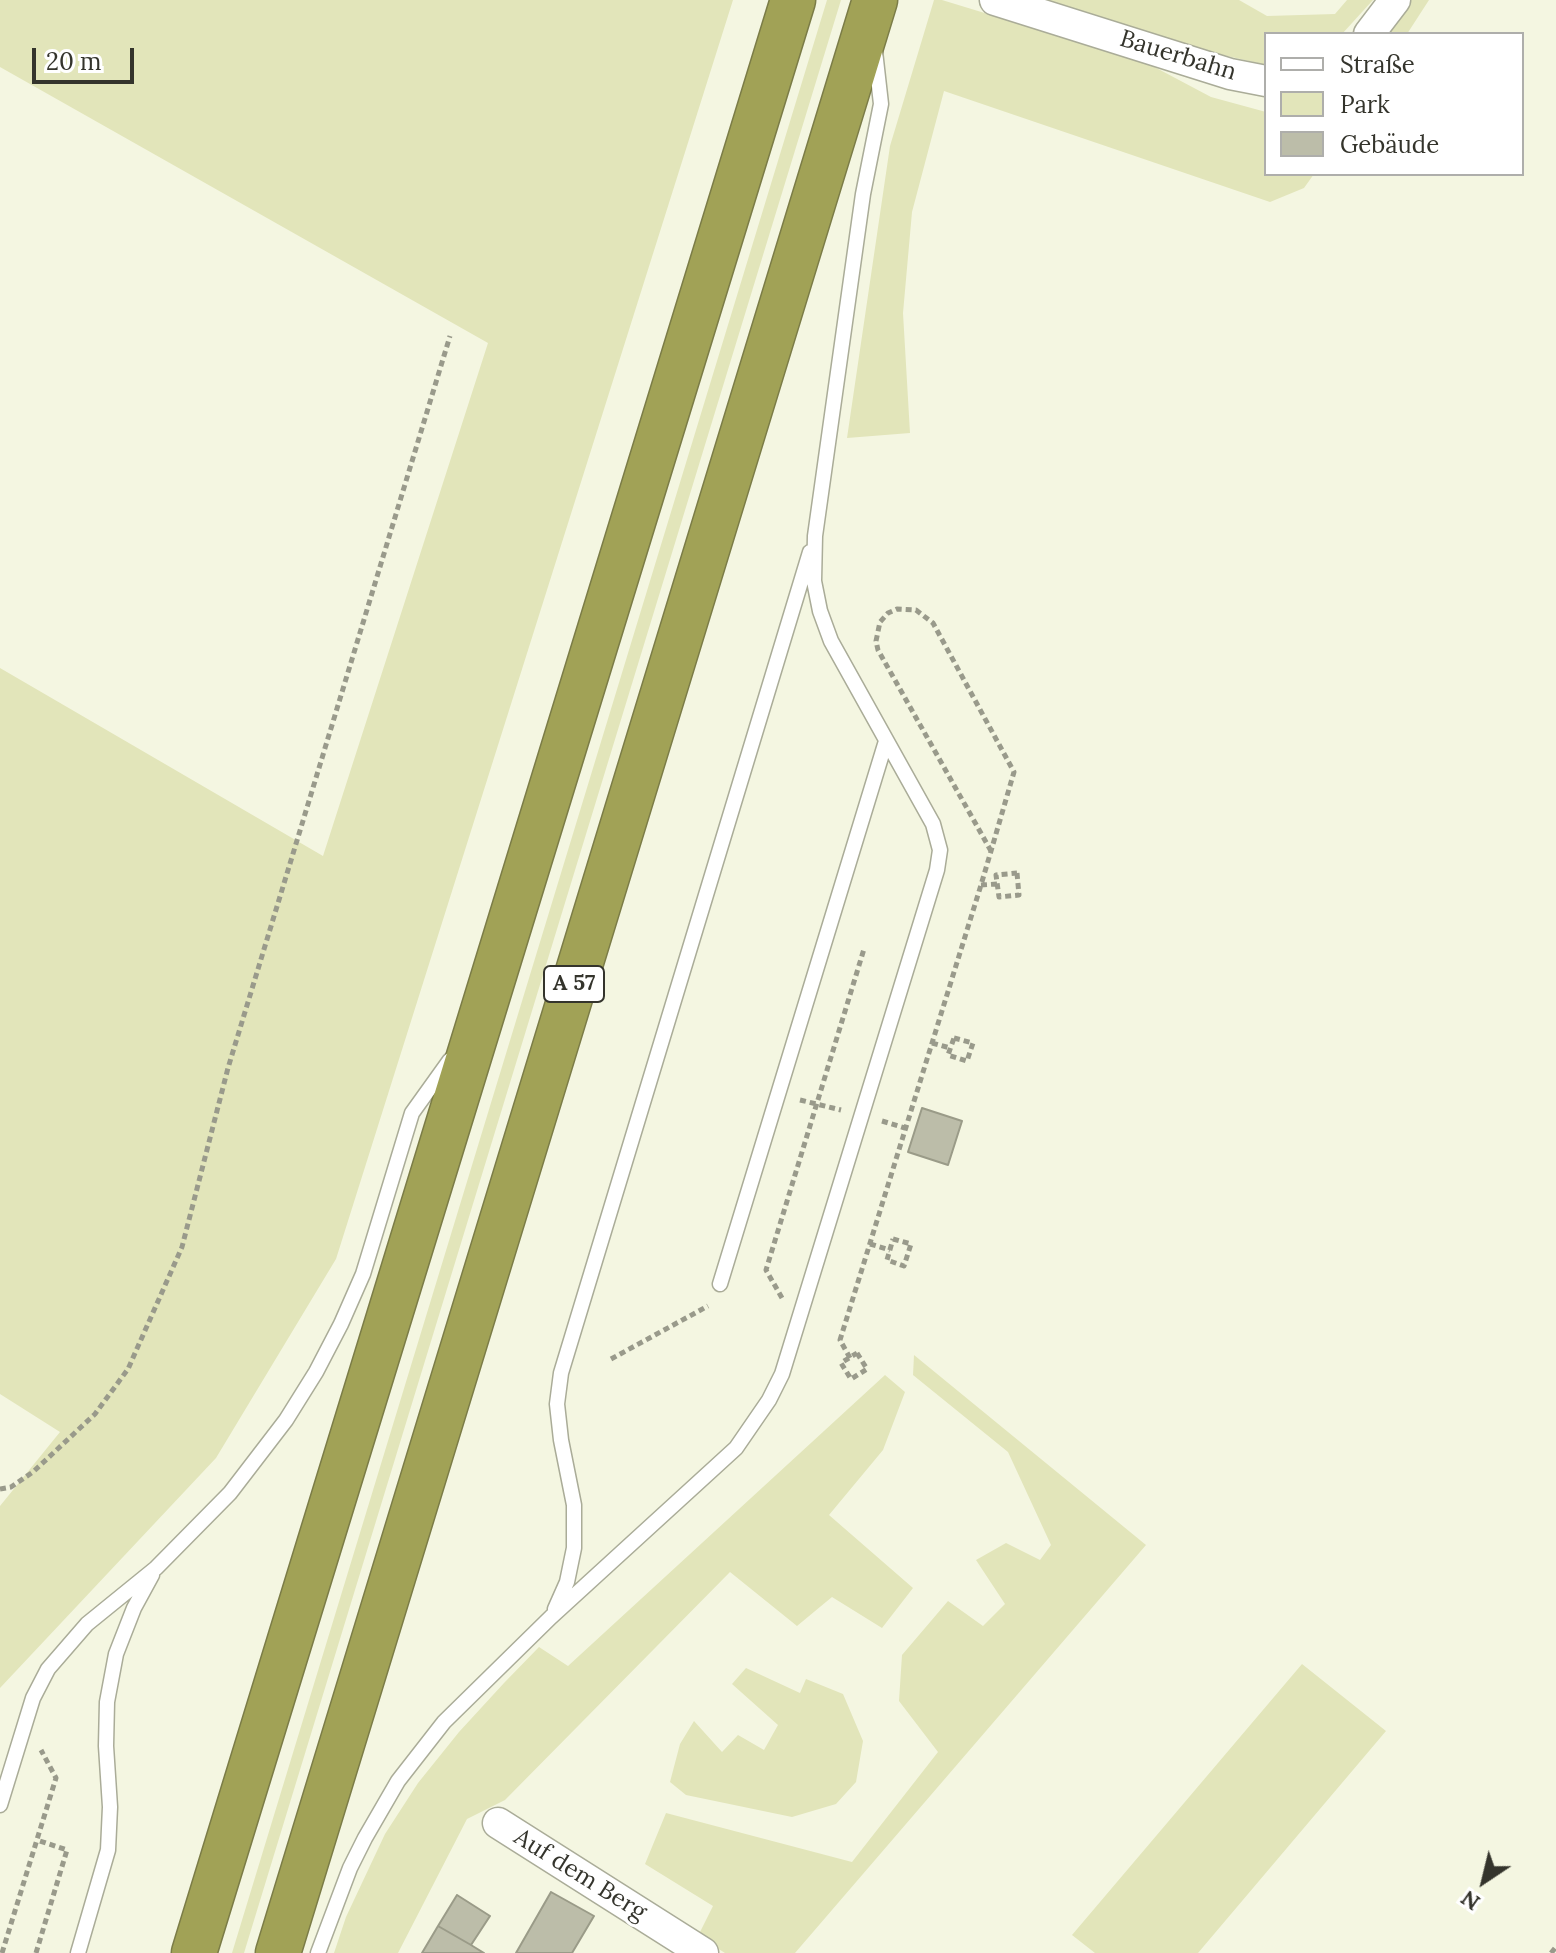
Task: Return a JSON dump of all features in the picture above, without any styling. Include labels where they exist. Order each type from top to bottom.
[{"type":"highway","points":[[194,1953],[793,0]]},
{"type":"highway","name":"A 57","points":[[278,1953],[873,8]]},
{"type":"street","name":"Bauerbahn","points":[[995,0],[1230,74],[1264,81]]},
{"type":"street","points":[[1371,32],[1395,0]]},
{"type":"street","name":"Auf dem Berg","points":[[498,1823],[703,1953]]},
{"type":"lane","points":[[318,1953],[350,1868],[398,1781],[444,1722],[551,1617],[736,1448],[754,1425],[782,1374],[937,870],[940,850],[933,824],[831,641],[820,611],[814,581],[815,536],[863,194],[881,104],[873,8]]},
{"type":"lane","points":[[551,1617],[567,1582],[574,1548],[574,1505],[557,1404],[561,1373],[815,536]]},
{"type":"lane","points":[[720,1284],[886,741]]},
{"type":"lane","points":[[0,1805],[22,1731],[48,1669],[87,1624],[156,1568],[230,1493],[256,1462],[316,1372],[363,1274],[412,1113],[483,1014]]},
{"type":"lane","points":[[78,1953],[108,1850],[107,1702],[116,1654],[134,1608],[156,1568]]},
{"type":"path","points":[[0,1489],[11,1487],[33,1472],[95,1414],[128,1369],[182,1247],[228,1068],[450,336]]},
{"type":"path","points":[[1017,873],[1019,895],[999,897],[997,884],[996,875],[1017,873]]},
{"type":"path","points":[[981,885],[997,884]]},
{"type":"path","points":[[784,1302],[766,1270],[864,949]]},
{"type":"path","points":[[954,1038],[973,1043],[967,1061],[948,1055],[950,1048],[954,1038]]},
{"type":"path","points":[[932,1043],[950,1048]]},
{"type":"path","points":[[893,1239],[911,1244],[904,1266],[887,1260],[890,1250],[893,1239]]},
{"type":"path","points":[[870,1244],[890,1250]]},
{"type":"path","points":[[857,1353],[867,1369],[851,1379],[841,1363],[857,1353]]},
{"type":"path","points":[[2,1953],[56,1778],[34,1735],[22,1731]]},
{"type":"path","points":[[36,1953],[67,1850],[37,1840]]},
{"type":"path","points":[[1551,1953],[1556,1947]]},
{"type":"green space","points":[[0,0],[733,0],[336,1259],[216,1458],[0,1688],[0,1506],[60,1432],[0,1394],[0,668],[323,856],[488,343],[0,67]]},
{"type":"green space","points":[[827,0],[841,0],[244,1953],[232,1953]]},
{"type":"green space","points":[[934,0],[942,0],[1145,62],[1211,97],[1264,111],[1264,176],[1313,176],[1304,188],[1270,202],[944,91],[912,212],[903,313],[910,433],[847,438],[890,146]]},
{"type":"green space","points":[[1044,0],[1239,0],[1267,16],[1335,14],[1347,0],[1373,0],[1344,32],[1264,32],[1264,65],[1210,52]]},
{"type":"green space","points":[[1411,0],[1429,0],[1408,32],[1384,32]]},
{"type":"green space","points":[[914,1355],[1146,1545],[795,1953],[725,1953],[698,1936],[713,1906],[645,1864],[666,1813],[852,1862],[938,1752],[899,1701],[902,1655],[948,1601],[983,1626],[1005,1604],[976,1560],[1006,1543],[1040,1560],[1051,1545],[1008,1452],[913,1375]]},
{"type":"green space","points":[[885,1375],[905,1392],[883,1450],[829,1515],[913,1588],[882,1628],[832,1597],[797,1626],[730,1572],[505,1800],[467,1819],[398,1953],[334,1953],[346,1917],[385,1834],[418,1783],[504,1683],[539,1647],[568,1666]]},
{"type":"green space","points":[[1302,1664],[1386,1731],[1198,1953],[1095,1953],[1072,1935]]},
{"type":"green space","points":[[746,1668],[800,1693],[806,1679],[843,1694],[863,1741],[856,1782],[836,1804],[792,1817],[686,1795],[670,1782],[680,1744],[694,1721],[722,1752],[738,1735],[764,1750],[778,1725],[732,1684]]},
{"type":"building","points":[[922,1108],[962,1121],[948,1165],[908,1152]]},
{"type":"building","points":[[551,1892],[594,1916],[572,1953],[516,1953]]},
{"type":"building","points":[[457,1895],[490,1916],[471,1945],[438,1926]]},
{"type":"building","points":[[438,1926],[471,1945],[484,1953],[422,1953]]}]
